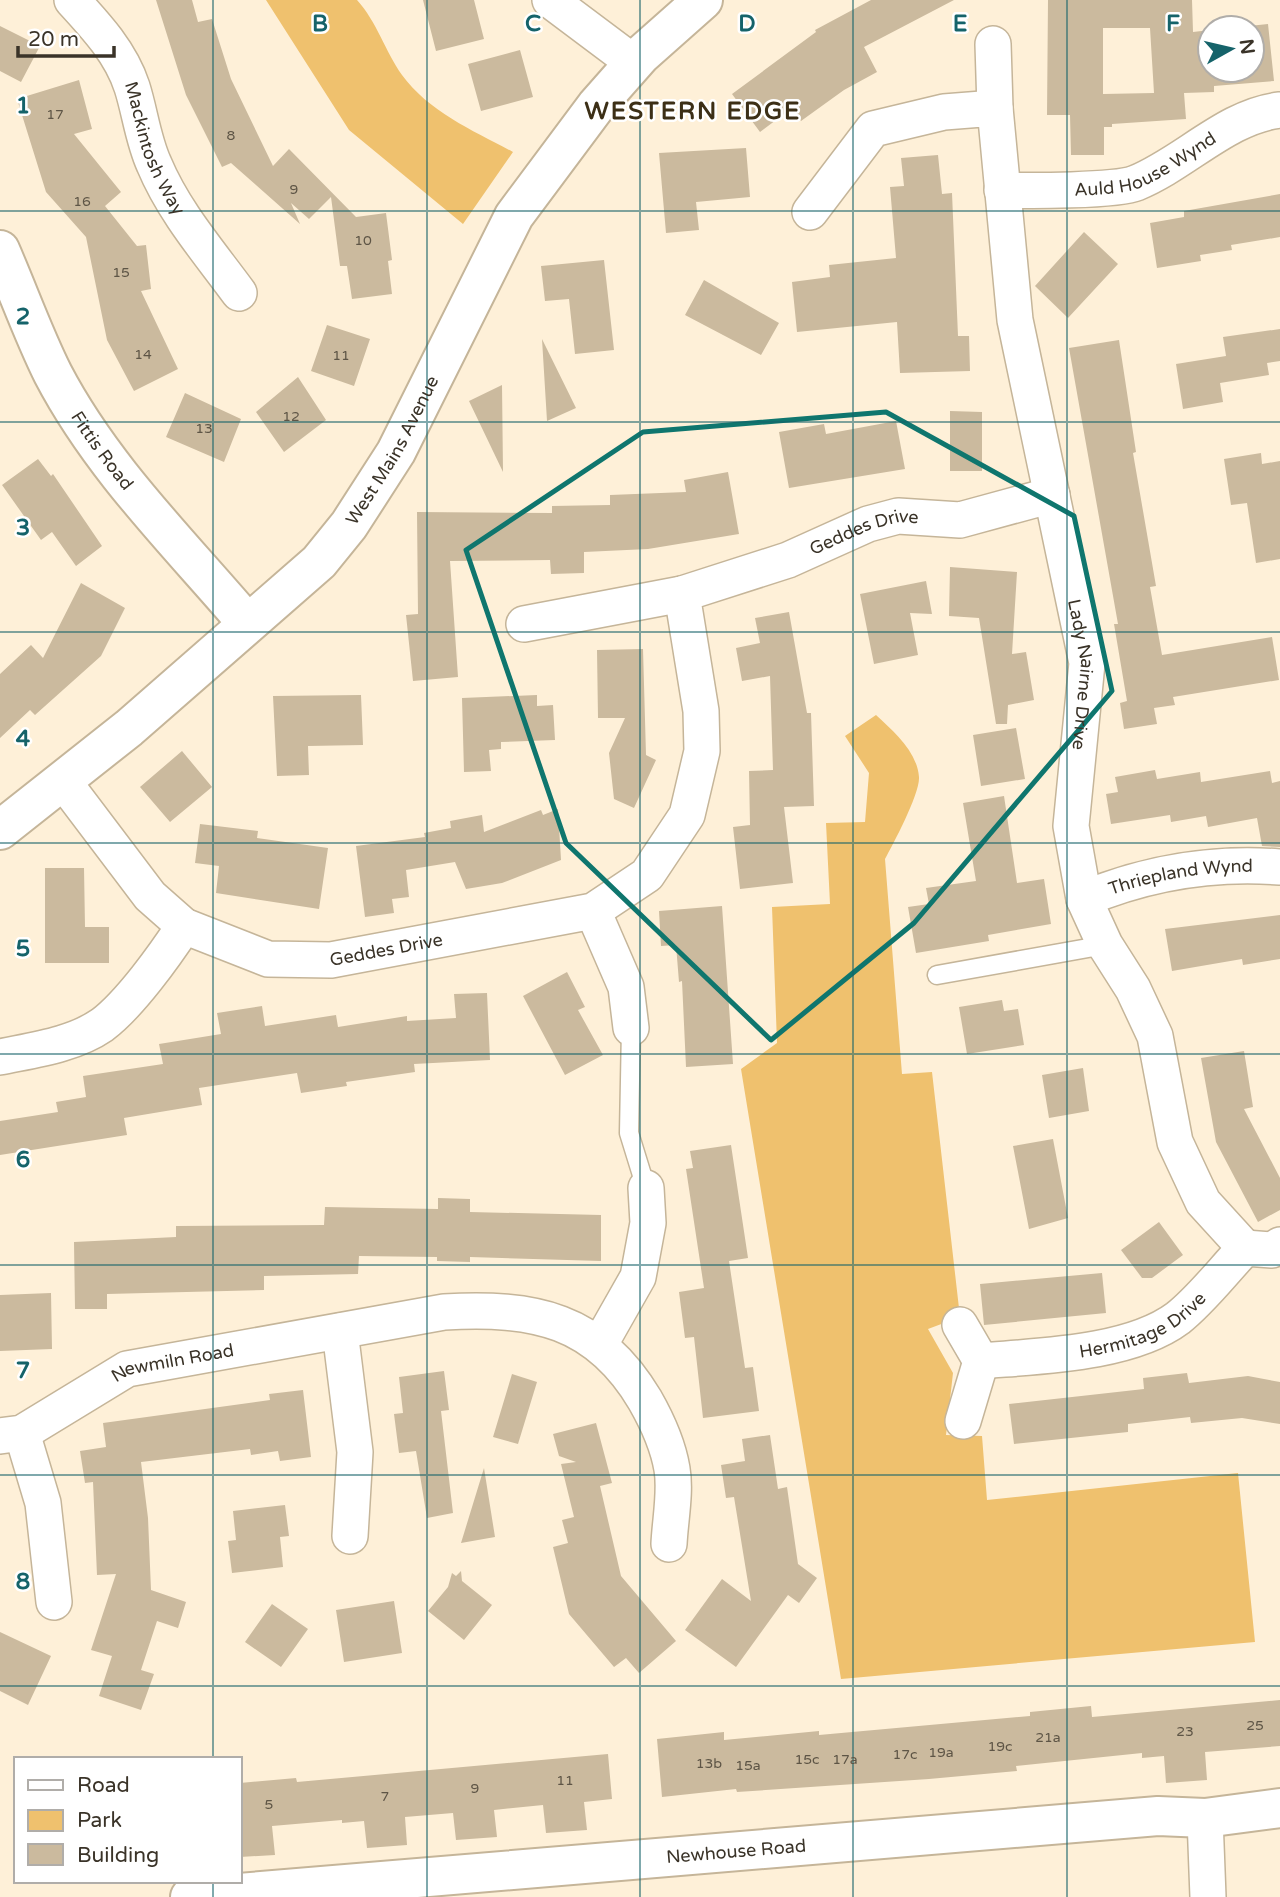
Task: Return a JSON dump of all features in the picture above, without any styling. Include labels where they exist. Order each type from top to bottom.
[{"type":"street","name":"Mackintosh Way","points":[[72,0],[103,34],[121,62],[131,85],[153,163],[178,211],[239,293]]},
{"type":"street","points":[[550,0],[634,64]]},
{"type":"street","name":"West Mains Avenue","points":[[0,830],[129,728],[320,562],[349,525],[396,452],[514,216],[596,106],[634,64],[703,0]]},
{"type":"street","name":"Lady Nairne Drive","points":[[993,44],[995,108],[1016,320],[1087,663],[1072,826],[1084,900],[1105,945],[1133,989],[1155,1036],[1175,1142],[1203,1202],[1245,1248]]},
{"type":"street","points":[[810,212],[873,129],[944,112],[995,108]]},
{"type":"street","name":"Auld House Wynd","points":[[1002,190],[1133,185],[1172,166],[1236,125],[1280,110]]},
{"type":"street","name":"Fittis Road","points":[[0,250],[53,374],[87,429],[135,495],[247,623]]},
{"type":"street","name":"Geddes Drive","points":[[524,624],[682,594],[788,560],[868,524],[898,516],[960,520],[1052,495]]},
{"type":"street","name":"Geddes Drive","points":[[63,781],[150,896],[184,926],[268,959],[331,960],[593,911],[647,875],[687,815],[702,751],[701,710],[682,594]]},
{"type":"street","name":"Thriepland Wynd","points":[[1084,900],[1156,876],[1234,864],[1280,867]]},
{"type":"street","points":[[593,911],[626,987],[631,1028]]},
{"type":"street","points":[[0,1057],[52,1046],[102,1025],[160,963],[184,926]]},
{"type":"street","points":[[600,1344],[638,1277],[648,1223],[646,1188]]},
{"type":"street","points":[[1245,1248],[1272,1250],[1280,1245]]},
{"type":"street","name":"Hermitage Drive","points":[[981,1361],[1058,1354],[1121,1344],[1177,1318],[1245,1248]]},
{"type":"street","name":"Newmiln Road","points":[[54,1602],[43,1503],[11,1434],[127,1369],[444,1312],[487,1310],[564,1324],[600,1344],[632,1379],[657,1422],[672,1470],[668,1544]]},
{"type":"street","points":[[960,1325],[981,1361],[963,1421]]},
{"type":"street","points":[[340,1331],[355,1452],[350,1536]]},
{"type":"street","name":"Newhouse Road","points":[[192,1897],[1158,1816],[1205,1818],[1280,1808]]},
{"type":"street","points":[[1205,1818],[1208,1897]]},
{"type":"lane","points":[[937,975],[1105,945]]},
{"type":"lane","points":[[631,1028],[629,1133],[646,1188]]},
{"type":"highlighted area","points":[[886,412],[1074,516],[1112,691],[914,923],[771,1040],[566,843],[466,550],[643,432]]},
{"type":"green space","points":[[266,0],[357,0],[402,75],[425,100],[453,120],[513,152],[463,224],[349,130]]},
{"type":"green space","points":[[876,715],[909,750],[919,777],[911,806],[885,859],[902,1074],[932,1072],[960,1317],[928,1329],[953,1373],[946,1435],[982,1436],[987,1500],[1238,1473],[1255,1642],[841,1679],[741,1069],[777,1043],[772,907],[830,904],[826,823],[865,822],[869,773],[845,736]]},
{"type":"building","points":[[156,0],[192,0],[198,22],[212,19],[231,79],[273,166],[289,149],[356,217],[386,213],[392,260],[388,261],[392,294],[352,299],[347,266],[340,266],[331,197],[309,219],[291,203],[300,224],[231,163],[222,167],[186,95]]},
{"type":"building","points":[[423,0],[474,0],[484,39],[436,51]]},
{"type":"building","points":[[871,0],[954,0],[864,47],[877,72],[844,90],[801,121],[792,108],[760,132],[732,94],[816,32],[815,30]]},
{"type":"building","points":[[1048,0],[1192,0],[1193,32],[1196,32],[1196,84],[1238,84],[1214,86],[1214,92],[1184,93],[1186,119],[1112,124],[1112,127],[1104,127],[1104,155],[1071,155],[1070,115],[1047,115]],"holes":[[[1103,28],[1150,28],[1154,93],[1103,94]]]},
{"type":"building","points":[[1266,24],[1268,24],[1274,81],[1266,82]]},
{"type":"building","points":[[0,26],[40,46],[21,82],[0,71]]},
{"type":"building","points":[[520,50],[533,97],[481,111],[468,64]]},
{"type":"building","points":[[79,80],[92,129],[74,134],[121,192],[105,206],[137,246],[146,245],[151,289],[141,291],[178,369],[134,391],[107,340],[86,237],[46,192],[17,99]]},
{"type":"building","points":[[746,148],[750,197],[696,202],[699,230],[666,233],[659,153]]},
{"type":"building","points":[[938,155],[942,194],[952,193],[958,336],[969,336],[970,371],[900,373],[897,322],[797,332],[792,282],[830,277],[829,265],[896,258],[890,187],[904,186],[901,158]]},
{"type":"building","points":[[1280,194],[1280,237],[1231,245],[1232,250],[1200,255],[1201,261],[1157,268],[1150,223],[1184,217],[1184,211]]},
{"type":"building","points":[[1084,232],[1118,264],[1068,318],[1035,286]]},
{"type":"building","points":[[604,260],[614,350],[575,354],[569,299],[545,301],[541,266]]},
{"type":"building","points":[[704,280],[779,323],[761,355],[685,315]]},
{"type":"building","points":[[327,325],[370,339],[354,386],[311,371]]},
{"type":"building","points":[[1280,329],[1280,361],[1267,363],[1269,375],[1220,383],[1223,402],[1183,409],[1176,364],[1226,356],[1223,337]]},
{"type":"building","points":[[542,339],[576,408],[547,421]]},
{"type":"building","points":[[1119,340],[1136,452],[1133,453],[1156,586],[1150,587],[1162,655],[1272,637],[1279,680],[1173,697],[1175,705],[1154,708],[1157,724],[1124,729],[1120,703],[1127,701],[1114,624],[1118,624],[1069,348]]},
{"type":"building","points":[[298,377],[326,420],[284,452],[256,412]]},
{"type":"building","points":[[502,385],[503,472],[469,401]]},
{"type":"building","points":[[185,393],[241,419],[224,462],[166,437]]},
{"type":"building","points":[[950,411],[982,412],[982,471],[950,471]]},
{"type":"building","points":[[896,421],[905,469],[789,488],[779,432],[824,424],[826,434]]},
{"type":"building","points":[[1261,453],[1262,464],[1280,461],[1280,559],[1256,563],[1247,503],[1231,505],[1224,459]]},
{"type":"building","points":[[38,459],[51,476],[53,474],[102,546],[76,566],[52,532],[41,540],[2,485]]},
{"type":"building","points":[[728,472],[739,534],[648,549],[584,552],[584,573],[551,574],[550,560],[450,561],[458,677],[413,681],[406,615],[418,614],[417,512],[552,513],[552,506],[610,505],[610,495],[686,492],[684,480]]},
{"type":"building","points":[[950,567],[1017,572],[1012,654],[1026,652],[1034,700],[1008,705],[1007,724],[996,724],[979,618],[949,616]]},
{"type":"building","points":[[926,581],[932,614],[910,613],[918,655],[874,664],[860,594]]},
{"type":"building","points":[[81,583],[125,608],[101,656],[35,715],[30,710],[0,738],[0,674],[31,645],[43,658]]},
{"type":"building","points":[[789,612],[807,713],[811,713],[814,806],[784,807],[793,883],[740,889],[733,827],[750,825],[749,771],[773,770],[770,676],[742,681],[736,648],[760,643],[755,618]]},
{"type":"building","points":[[643,649],[646,755],[656,760],[634,808],[614,799],[609,753],[625,718],[598,718],[597,650]]},
{"type":"building","points":[[361,695],[363,745],[308,746],[309,775],[277,776],[273,696]]},
{"type":"building","points":[[537,695],[537,706],[553,705],[555,740],[501,742],[501,749],[489,750],[491,771],[464,772],[462,698]]},
{"type":"building","points":[[1016,728],[1025,779],[981,786],[973,735]]},
{"type":"building","points":[[182,751],[212,787],[170,822],[140,787]]},
{"type":"building","points":[[1155,770],[1157,779],[1200,772],[1201,782],[1270,771],[1272,783],[1280,781],[1280,847],[1262,846],[1257,818],[1208,827],[1206,816],[1171,822],[1170,815],[1111,824],[1106,794],[1118,792],[1115,777]]},
{"type":"building","points":[[1004,796],[1017,883],[1044,879],[1051,924],[988,935],[989,941],[916,953],[908,907],[929,904],[926,888],[976,881],[963,803]]},
{"type":"building","points":[[558,809],[561,860],[502,883],[466,889],[455,862],[406,870],[409,897],[392,899],[394,913],[365,917],[356,846],[425,837],[424,833],[451,828],[450,821],[482,815],[484,832],[541,810],[543,815]]},
{"type":"building","points":[[200,824],[258,831],[257,838],[328,848],[319,909],[216,893],[219,866],[195,863]]},
{"type":"building","points":[[45,868],[84,868],[85,927],[109,927],[109,963],[45,963]]},
{"type":"building","points":[[722,906],[733,1064],[686,1067],[682,981],[679,982],[676,945],[661,946],[659,911]]},
{"type":"building","points":[[1280,915],[1280,959],[1243,965],[1242,959],[1172,971],[1165,929]]},
{"type":"building","points":[[567,972],[585,1007],[578,1010],[603,1055],[565,1075],[523,996]]},
{"type":"building","points":[[487,993],[490,1060],[414,1064],[415,1072],[346,1082],[347,1086],[301,1093],[297,1073],[199,1088],[202,1105],[124,1118],[127,1135],[0,1155],[0,1121],[58,1112],[56,1102],[86,1097],[83,1076],[163,1064],[159,1044],[221,1034],[217,1013],[262,1006],[265,1026],[336,1015],[338,1027],[407,1016],[407,1021],[456,1018],[454,994]]},
{"type":"building","points":[[1002,1000],[1004,1011],[1018,1009],[1024,1045],[967,1054],[959,1007]]},
{"type":"building","points":[[1244,1051],[1253,1107],[1244,1109],[1280,1178],[1280,1210],[1258,1222],[1216,1142],[1201,1058]]},
{"type":"building","points":[[1083,1068],[1089,1111],[1049,1118],[1042,1075]]},
{"type":"building","points":[[1053,1139],[1068,1218],[1029,1229],[1013,1146]]},
{"type":"building","points":[[731,1145],[748,1258],[729,1261],[745,1368],[753,1367],[759,1411],[703,1418],[694,1337],[685,1338],[679,1292],[704,1288],[686,1169],[693,1168],[690,1151]]},
{"type":"building","points":[[438,1198],[470,1199],[470,1212],[601,1215],[601,1261],[470,1257],[470,1262],[437,1261],[437,1257],[359,1256],[358,1274],[264,1276],[264,1290],[107,1294],[107,1309],[75,1309],[74,1242],[176,1237],[176,1226],[324,1225],[325,1207],[438,1209]]},
{"type":"building","points":[[1159,1222],[1183,1255],[1152,1278],[1142,1278],[1121,1250]]},
{"type":"building","points":[[1102,1273],[1106,1313],[984,1325],[980,1284]]},
{"type":"building","points":[[51,1293],[52,1349],[0,1351],[0,1295]]},
{"type":"building","points":[[444,1371],[449,1410],[441,1411],[453,1513],[427,1518],[416,1451],[399,1453],[394,1414],[403,1413],[399,1377]]},
{"type":"building","points":[[1187,1373],[1189,1383],[1248,1376],[1280,1382],[1280,1424],[1242,1418],[1191,1423],[1190,1417],[1128,1424],[1128,1432],[1014,1444],[1009,1404],[1144,1389],[1143,1378]]},
{"type":"building","points":[[512,1374],[537,1382],[518,1444],[493,1437]]},
{"type":"building","points":[[303,1390],[311,1457],[280,1461],[278,1451],[251,1455],[250,1449],[141,1462],[148,1518],[151,1590],[186,1602],[178,1628],[157,1621],[141,1670],[154,1674],[141,1710],[99,1696],[112,1656],[91,1650],[116,1574],[97,1575],[93,1482],[85,1483],[80,1451],[106,1447],[103,1423],[270,1400],[269,1394]]},
{"type":"building","points":[[596,1423],[612,1483],[600,1486],[621,1576],[676,1641],[639,1673],[626,1658],[614,1667],[569,1614],[553,1547],[568,1543],[562,1520],[574,1517],[561,1464],[576,1462],[559,1456],[553,1434]]},
{"type":"building","points":[[770,1435],[778,1489],[787,1487],[798,1564],[817,1578],[799,1603],[788,1595],[736,1667],[685,1630],[722,1579],[751,1601],[734,1497],[726,1498],[721,1465],[745,1461],[742,1439]]},
{"type":"building","points":[[484,1468],[495,1537],[461,1543]]},
{"type":"building","points":[[285,1505],[289,1536],[280,1537],[283,1567],[232,1573],[228,1541],[236,1540],[233,1511]]},
{"type":"building","points":[[461,1571],[462,1581],[492,1605],[464,1640],[428,1611],[448,1587],[452,1573],[456,1576]]},
{"type":"building","points":[[394,1601],[402,1653],[344,1662],[336,1610]]},
{"type":"building","points":[[272,1604],[308,1629],[281,1667],[245,1642]]},
{"type":"building","points":[[0,1632],[51,1656],[28,1705],[0,1691]]},
{"type":"building","points":[[1280,1700],[1280,1746],[1205,1752],[1207,1780],[1166,1783],[1164,1756],[1142,1758],[1142,1753],[1016,1766],[1017,1771],[737,1792],[736,1789],[662,1797],[657,1739],[724,1732],[724,1740],[819,1731],[819,1735],[1030,1716],[1030,1712],[1091,1706],[1092,1717]]},
{"type":"building","points":[[608,1754],[612,1799],[584,1802],[587,1830],[546,1833],[543,1805],[494,1810],[497,1837],[456,1840],[453,1813],[405,1817],[407,1845],[367,1848],[364,1821],[342,1823],[342,1820],[272,1826],[275,1855],[242,1857],[242,1783],[296,1778],[297,1782]]},
{"type":"district","name":"WESTERN EDGE","points":[[693,111]]}]
